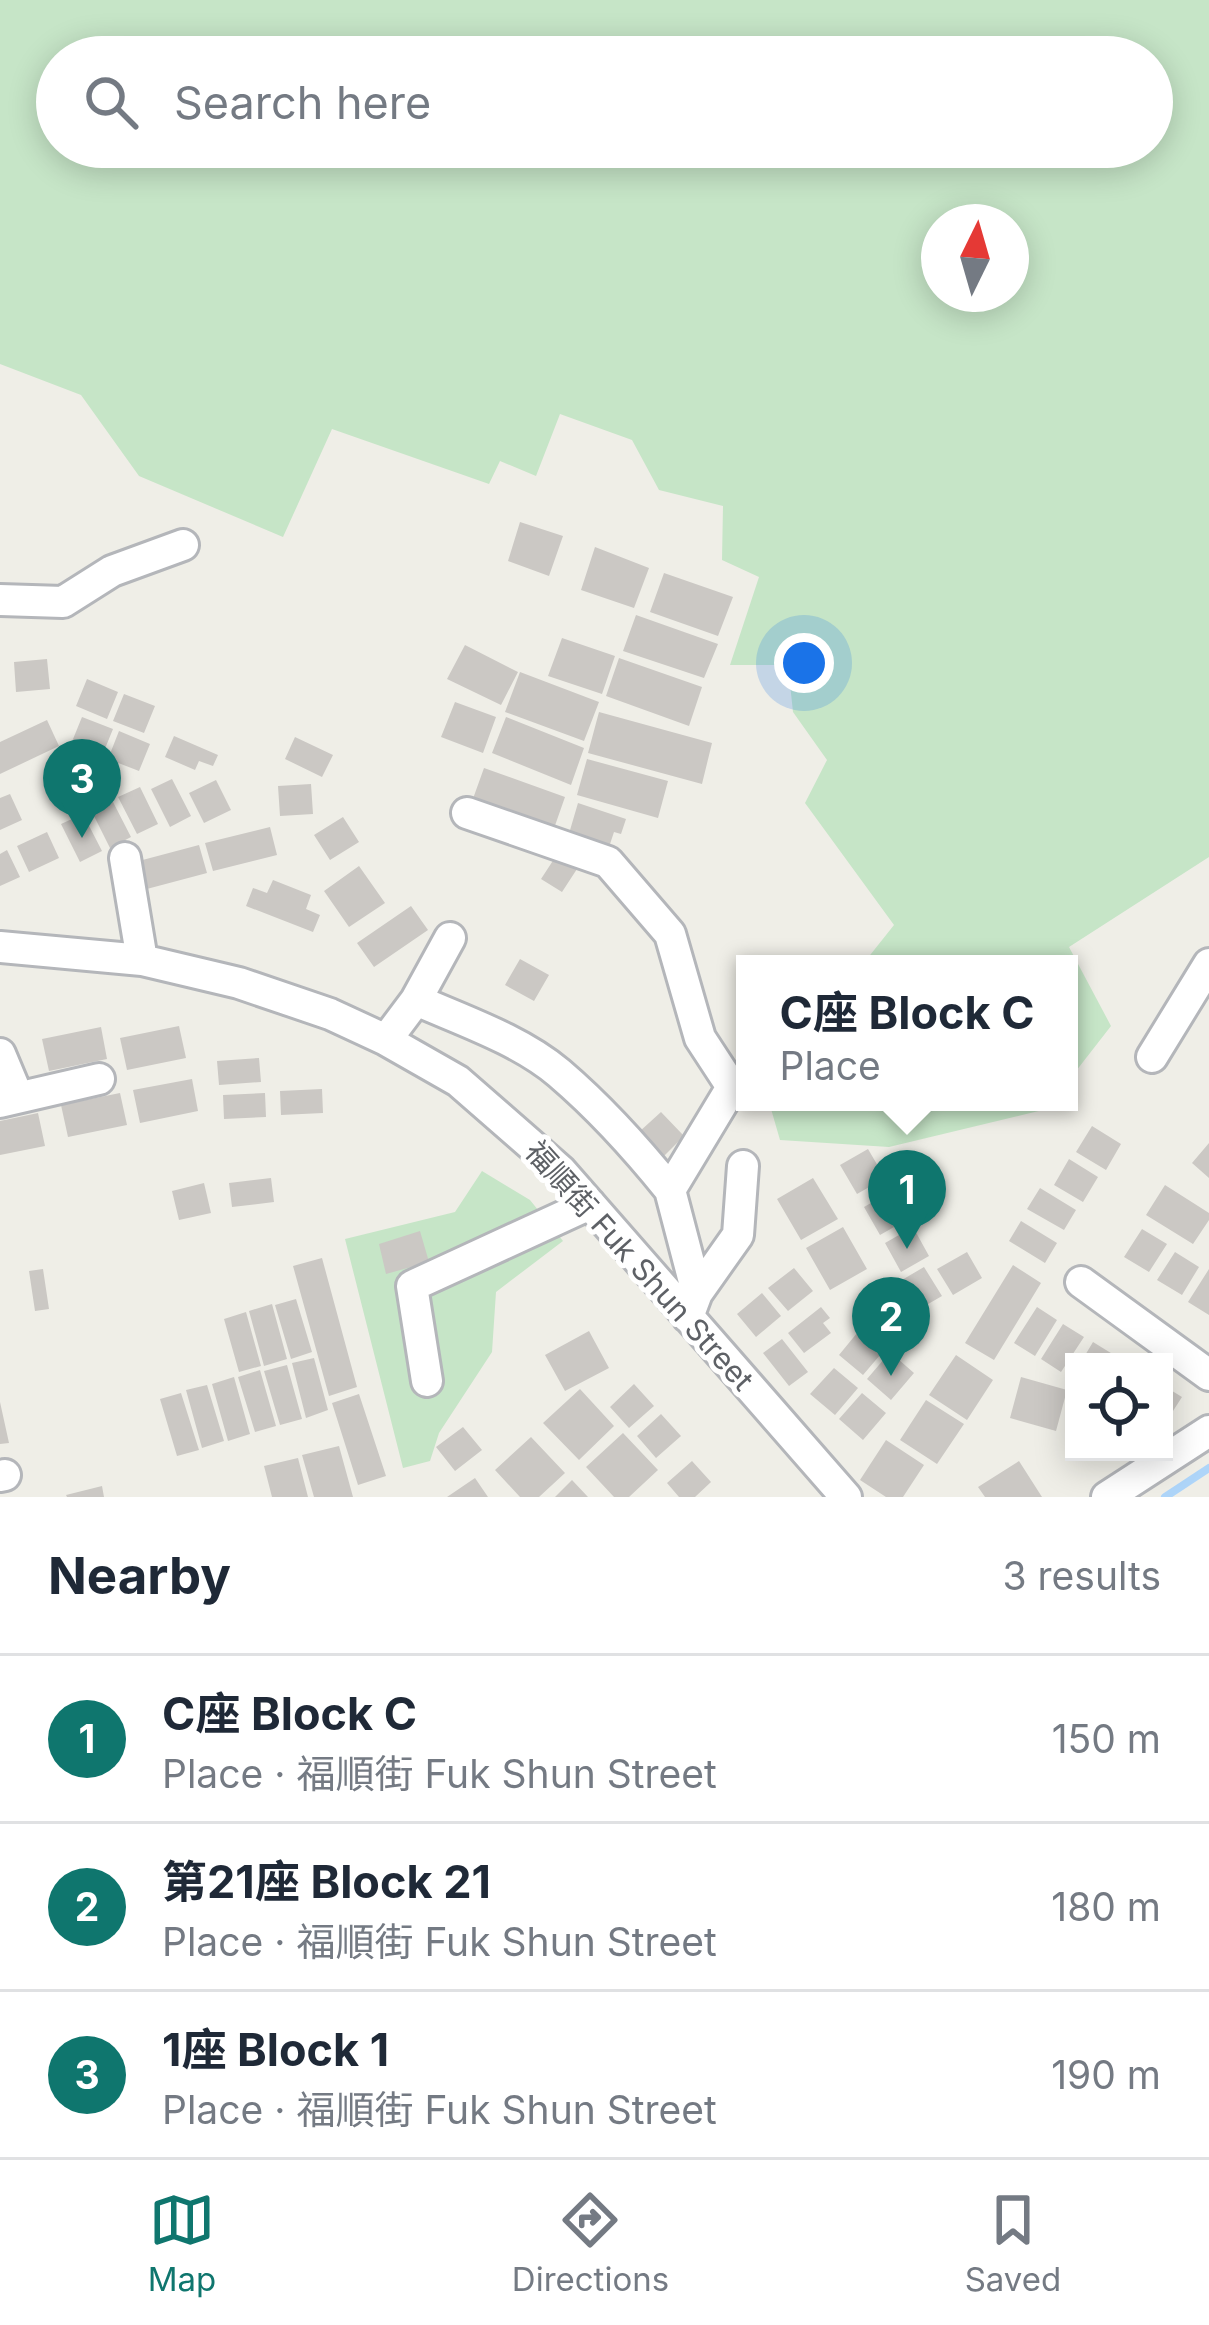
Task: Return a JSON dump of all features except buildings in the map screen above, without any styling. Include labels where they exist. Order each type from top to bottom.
[{"type":"street","points":[[0,599],[63,602],[112,572],[183,545]]},
{"type":"street","points":[[467,813],[608,862],[670,934],[700,1038],[736,1080]]},
{"type":"street","points":[[125,858],[142,960]]},
{"type":"street","points":[[386,1040],[416,1000],[450,938]]},
{"type":"street","name":"福順街 Fuk Shun Street","points":[[0,947],[142,960],[239,983],[386,1040],[458,1081],[561,1172],[692,1305],[846,1497]]},
{"type":"street","points":[[1152,1057],[1209,964]]},
{"type":"street","points":[[416,1000],[487,1030],[556,1070],[634,1146],[670,1190],[692,1305]]},
{"type":"street","points":[[0,1054],[9,1100],[99,1079]]},
{"type":"street","points":[[670,1190],[736,1089]]},
{"type":"street","points":[[692,1305],[738,1235],[742,1166]]},
{"type":"street","points":[[427,1381],[412,1286],[590,1204]]},
{"type":"street","points":[[1081,1282],[1209,1375]]},
{"type":"street","points":[[1107,1497],[1209,1431]]},
{"type":"green space","points":[[0,0],[1209,0],[1209,857],[1069,947],[1073,955],[870,955],[894,925],[805,803],[827,760],[793,712],[788,665],[730,665],[759,577],[722,560],[723,506],[659,490],[632,440],[560,414],[536,476],[500,461],[489,484],[332,429],[283,537],[139,476],[81,395],[0,364]]},
{"type":"green space","points":[[1078,964],[1111,1026],[1078,1068]]},
{"type":"green space","points":[[772,1111],[1039,1111],[889,1147],[780,1140]]},
{"type":"green space","points":[[482,1171],[530,1200],[563,1241],[496,1292],[492,1352],[439,1433],[430,1461],[403,1468],[345,1239],[455,1212]]},
{"type":"waterway","points":[[1165,1497],[1209,1468]]},
{"type":"place","name":"1座 Block 1","points":[[82,838]]},
{"type":"place","name":"C座 Block C","points":[[907,1249]]},
{"type":"place","name":"第21座 Block 21","points":[[891,1376]]}]
